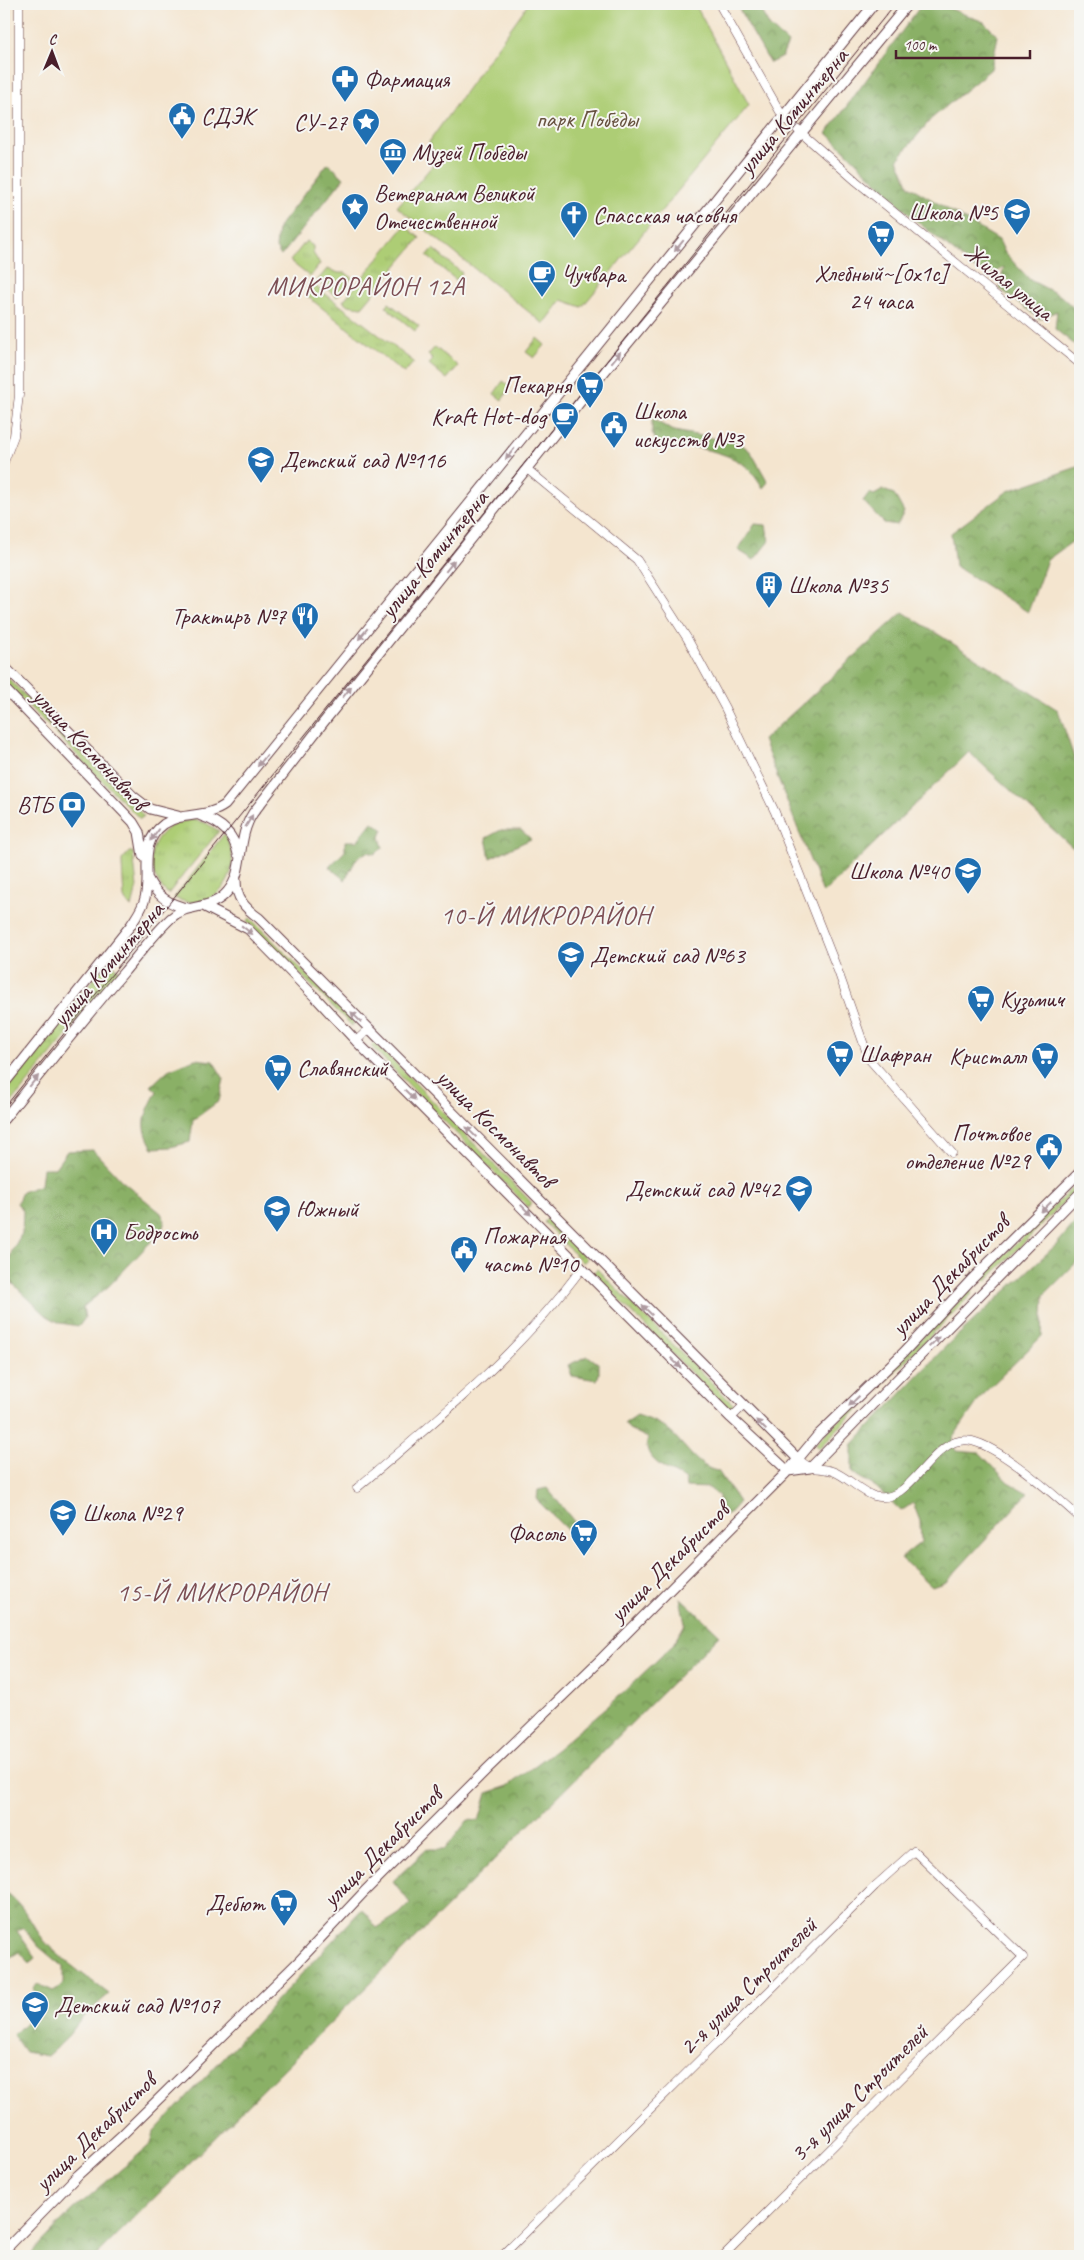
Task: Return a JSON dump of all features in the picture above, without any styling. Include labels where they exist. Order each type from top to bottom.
[{"type":"street","points":[[4,462],[14,436],[19,395],[19,4]]},
{"type":"street","points":[[719,4],[782,117]]},
{"type":"street","name":"улица Коминтерна","points":[[4,1084],[131,925],[146,897],[147,877],[145,866],[147,848],[156,831],[180,816],[200,816],[220,809],[232,797],[874,4]]},
{"type":"street","name":"улица Коминтерна","points":[[4,1119],[110,988],[167,922],[188,908],[205,907],[213,904],[227,893],[232,886],[238,868],[244,829],[253,813],[601,376],[908,4]]},
{"type":"street","name":"Жилая улица","points":[[782,117],[856,182],[1080,364]]},
{"type":"street","points":[[527,469],[637,560],[687,638],[725,708],[775,812],[838,971],[868,1059],[952,1153]]},
{"type":"street","name":"улица Космонавтов","points":[[4,666],[133,796],[150,809],[180,816]]},
{"type":"street","name":"улица Космонавтов","points":[[4,688],[137,826],[150,882],[159,895],[173,905],[188,908]]},
{"type":"street","name":"улица Космонавтов","points":[[200,816],[219,824],[233,838],[239,858],[236,887],[244,906],[259,918],[796,1458]]},
{"type":"street","name":"улица Космонавтов","points":[[205,907],[224,915],[248,929],[356,1041],[730,1418],[788,1471]]},
{"type":"street","points":[[356,1041],[369,1029]]},
{"type":"street","name":"улица Декабристов","points":[[4,2251],[78,2175],[117,2140],[292,1968],[364,1892],[600,1660],[788,1471],[796,1458],[903,1353],[971,1280],[1080,1172]]},
{"type":"street","name":"улица Декабристов","points":[[810,1468],[1080,1194]]},
{"type":"street","points":[[357,1488],[441,1417],[515,1348],[582,1268]]},
{"type":"street","points":[[971,1280],[983,1293]]},
{"type":"street","points":[[730,1418],[743,1406]]},
{"type":"street","points":[[788,1471],[810,1468],[832,1471],[875,1496],[892,1496],[906,1487],[940,1451],[955,1442],[971,1441],[1007,1459],[1051,1492],[1080,1518]]},
{"type":"street","points":[[796,1458],[810,1468]]},
{"type":"street","name":"2-я улица Строителей","points":[[502,2256],[875,1886],[914,1852],[1023,1957]]},
{"type":"street","name":"3-я улица Строителей","points":[[723,2256],[1023,1957]]},
{"type":"green space","name":"парк Победы","points":[[528,4],[695,4],[749,105],[582,307],[562,300],[544,324],[397,207],[438,159],[429,142]]},
{"type":"green space","points":[[736,4],[757,4],[770,27],[788,43],[782,57],[770,63]]},
{"type":"green space","points":[[922,4],[938,4],[984,22],[998,36],[991,69],[931,119],[898,159],[909,186],[999,240],[1005,253],[1030,280],[1061,296],[1080,314],[1080,349],[1055,329],[1057,311],[1040,319],[999,288],[1004,267],[993,274],[975,269],[913,218],[827,133]]},
{"type":"green space","points":[[328,163],[344,178],[281,256],[276,248],[278,228]]},
{"type":"green space","points":[[405,226],[420,238],[362,307],[348,305],[343,301]]},
{"type":"green space","points":[[306,241],[313,246],[313,253],[320,264],[310,277],[290,261]]},
{"type":"green space","points":[[433,249],[462,273],[456,280],[427,256]]},
{"type":"green space","points":[[327,269],[346,273],[352,278],[337,297],[317,281]]},
{"type":"green space","points":[[315,286],[414,362],[404,373],[307,296]]},
{"type":"green space","points":[[389,303],[419,326],[415,331],[386,307]]},
{"type":"green space","points":[[537,338],[545,345],[534,358],[526,352]]},
{"type":"green space","points":[[435,347],[458,366],[447,379],[429,364],[433,360],[428,355]]},
{"type":"green space","points":[[503,381],[511,387],[502,400],[494,394]]},
{"type":"green space","points":[[652,419],[674,431],[740,443],[751,452],[768,482],[763,488],[752,472],[733,458],[695,447],[658,444],[652,433]]},
{"type":"green space","points":[[1080,466],[1080,536],[1047,560],[1028,612],[955,566],[951,533],[1008,491]]},
{"type":"green space","points":[[883,490],[894,494],[904,512],[897,525],[884,523],[863,501],[869,493],[874,495]]},
{"type":"green space","points":[[755,524],[766,525],[769,541],[754,560],[738,550]]},
{"type":"green space","points":[[903,612],[1058,710],[1080,775],[1080,838],[1073,848],[969,752],[823,893],[763,740]]},
{"type":"green space","points":[[4,674],[144,816],[140,819],[4,681]]},
{"type":"green space","points":[[194,820],[206,823],[219,831],[168,894],[158,883],[153,871],[151,859],[153,847],[167,828]]},
{"type":"green space","points":[[372,822],[383,829],[380,837],[383,848],[374,854],[367,852],[357,858],[345,880],[329,867],[345,851],[345,841],[357,841]]},
{"type":"green space","points":[[501,830],[521,830],[531,839],[490,858],[486,838]]},
{"type":"green space","points":[[224,834],[230,848],[232,863],[230,876],[224,887],[215,896],[203,901],[189,902],[174,898]]},
{"type":"green space","points":[[129,852],[133,852],[137,887],[132,907],[124,898],[122,865],[122,860]]},
{"type":"green space","points":[[250,918],[354,1021],[352,1026],[247,921]]},
{"type":"green space","points":[[109,960],[119,971],[4,1112],[4,1090]]},
{"type":"green space","points":[[375,1042],[532,1203],[528,1207],[371,1046]]},
{"type":"green space","points":[[195,1059],[213,1061],[224,1079],[219,1101],[193,1120],[190,1142],[171,1147],[153,1148],[148,1140],[145,1125],[147,1112],[157,1091],[151,1086],[168,1070]]},
{"type":"green space","points":[[93,1150],[121,1180],[161,1213],[165,1221],[162,1230],[109,1286],[83,1307],[85,1318],[79,1326],[60,1323],[47,1316],[12,1283],[9,1262],[12,1251],[22,1233],[23,1211],[17,1203],[22,1192],[41,1185],[43,1168],[55,1168],[67,1151]]},
{"type":"green space","points":[[1080,1180],[1080,1186],[986,1281],[982,1278]]},
{"type":"green space","points":[[1080,1217],[1080,1259],[1044,1295],[1042,1336],[983,1394],[952,1439],[956,1451],[980,1453],[1008,1482],[1028,1493],[946,1582],[932,1587],[901,1558],[921,1542],[920,1521],[913,1503],[901,1511],[876,1487],[852,1473],[852,1445],[947,1345],[1056,1245]]},
{"type":"green space","points":[[548,1218],[587,1259],[583,1263],[544,1222]]},
{"type":"green space","points":[[597,1269],[736,1407],[730,1412],[593,1273]]},
{"type":"green space","points":[[970,1290],[973,1293],[819,1448],[815,1444]]},
{"type":"green space","points":[[588,1356],[599,1364],[597,1380],[572,1376],[568,1365]]},
{"type":"green space","points":[[637,1415],[666,1428],[697,1460],[718,1471],[739,1502],[727,1516],[719,1504],[719,1496],[709,1488],[686,1487],[685,1479],[664,1468],[652,1458],[647,1446],[648,1438],[629,1429],[625,1423]]},
{"type":"green space","points":[[547,1488],[589,1540],[587,1550],[537,1500],[538,1490]]},
{"type":"green space","points":[[680,1597],[720,1635],[96,2256],[29,2256],[72,2211],[151,2144],[154,2132],[362,1909],[377,1928],[399,1914],[410,1903],[393,1881],[427,1849],[445,1849],[468,1820],[479,1821],[487,1793],[508,1786],[557,1749],[614,1701],[672,1646],[685,1624]]},
{"type":"green space","points":[[4,1891],[12,1896],[24,1910],[39,1934],[51,1948],[109,1994],[83,2017],[64,2041],[47,2056],[25,2052],[13,2035],[34,2014],[40,2003],[33,1988],[38,1984],[53,1991],[63,1985],[63,1967],[38,1946],[24,1928],[17,1931],[36,1958],[30,1963],[19,1952],[4,1961],[4,1951],[11,1948],[10,1940],[4,1939]]},
{"type":"tram line","points":[[4,1108],[895,4]]},
{"type":"place","name":"Фармация","points":[[345,103]]},
{"type":"place","name":"СДЭК","points":[[182,140]]},
{"type":"place","name":"СУ-27","points":[[366,146]]},
{"type":"place","name":"Музей Победы","points":[[393,176]]},
{"type":"place","name":"Ветеранам Великой Отечественной","points":[[355,231]]},
{"type":"place","name":"Школа №5","points":[[1017,236]]},
{"type":"place","name":"Спасская часовня","points":[[574,239]]},
{"type":"place","name":"Хлебный~[0x1c] 24 часа","points":[[881,258]]},
{"type":"place","name":"Чучвара","points":[[542,298]]},
{"type":"place","name":"Пекарня","points":[[590,409]]},
{"type":"place","name":"Kraft Hot-dog","points":[[565,440]]},
{"type":"place","name":"Школа искусств №3","points":[[614,449]]},
{"type":"place","name":"Детский сад №116","points":[[261,484]]},
{"type":"place","name":"Школа №35","points":[[769,609]]},
{"type":"place","name":"Трактиръ №7","points":[[305,640]]},
{"type":"place","name":"ВТБ","points":[[72,829]]},
{"type":"place","name":"Школа №40","points":[[968,895]]},
{"type":"place","name":"Детский сад №63","points":[[571,979]]},
{"type":"place","name":"Кузьмич","points":[[981,1023]]},
{"type":"place","name":"Шафран","points":[[840,1078]]},
{"type":"place","name":"Кристалл","points":[[1045,1080]]},
{"type":"place","name":"Славянский","points":[[278,1092]]},
{"type":"place","name":"Почтовое отделение №29","points":[[1049,1171]]},
{"type":"place","name":"Детский сад №42","points":[[799,1213]]},
{"type":"place","name":"Южный","points":[[277,1233]]},
{"type":"place","name":"Бодрость","points":[[104,1256]]},
{"type":"place","name":"Пожарная часть №10","points":[[464,1274]]},
{"type":"place","name":"Школа №29","points":[[63,1537]]},
{"type":"place","name":"Фасоль","points":[[584,1557]]},
{"type":"place","name":"Дебют","points":[[284,1927]]},
{"type":"place","name":"Детский сад №107","points":[[35,2029]]},
{"type":"district","name":"МИКРОРАЙОН 12А","points":[[366,286]]},
{"type":"district","name":"10-Й МИКРОРАЙОН","points":[[546,915]]},
{"type":"district","name":"15-Й МИКРОРАЙОН","points":[[222,1592]]}]
